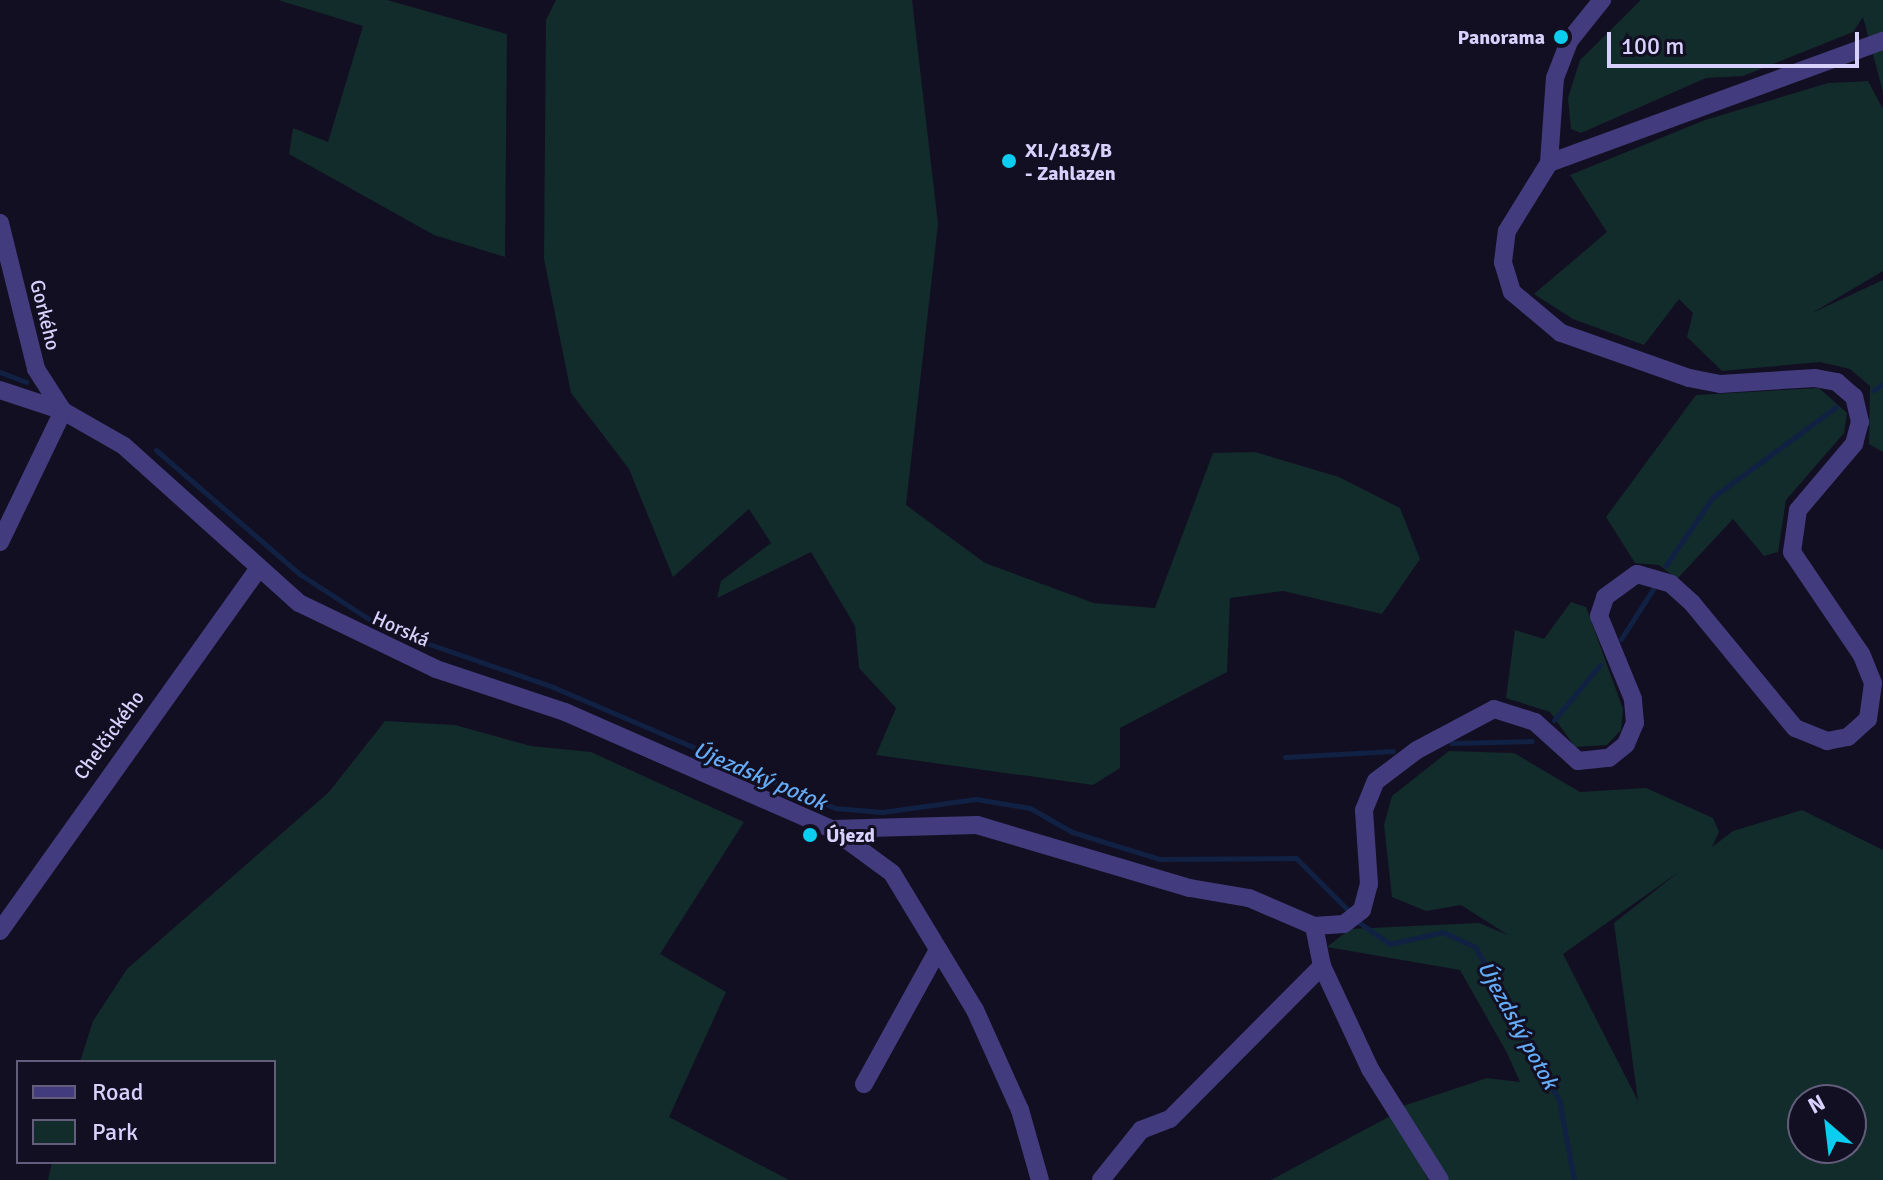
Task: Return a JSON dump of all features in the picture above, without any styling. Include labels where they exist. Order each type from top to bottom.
[{"type":"street","points":[[832,829],[977,825],[1190,888],[1249,898],[1314,926],[1344,924],[1362,910],[1369,884],[1364,810],[1376,781],[1417,750],[1494,709],[1535,722],[1578,761],[1609,758],[1626,744],[1633,699],[1599,616],[1619,582],[1637,574],[1671,584],[1781,714],[1812,737],[1848,737],[1868,719],[1875,699],[1861,654],[1792,552],[1798,510],[1854,444],[1860,422],[1854,397],[1837,382],[1815,378],[1720,384],[1689,378],[1538,321],[1512,292],[1503,262],[1507,231],[1549,163],[1555,78],[1569,41],[1602,0]]},
{"type":"street","points":[[1549,163],[1883,41]]},
{"type":"street","name":"Gorkého","points":[[0,223],[36,369],[63,411]]},
{"type":"street","name":"Horská","points":[[0,390],[63,411],[149,466],[258,569],[299,603],[360,636],[565,712],[832,829]]},
{"type":"street","points":[[0,542],[63,411]]},
{"type":"street","name":"Chelčického","points":[[0,931],[258,569]]},
{"type":"street","points":[[832,829],[892,873],[938,950],[1020,1110],[1040,1180]]},
{"type":"street","points":[[1314,926],[1322,966],[1370,1069],[1440,1180]]},
{"type":"street","points":[[864,1084],[938,950]]},
{"type":"street","points":[[1101,1180],[1141,1130],[1170,1119],[1322,966]]},
{"type":"green space","points":[[278,0],[387,0],[507,34],[505,257],[434,235],[289,154],[293,128],[328,142],[363,26]]},
{"type":"green space","points":[[556,0],[912,0],[938,224],[906,505],[985,563],[1094,603],[1155,608],[1213,453],[1255,452],[1339,477],[1400,508],[1420,559],[1382,614],[1283,591],[1230,598],[1227,672],[1120,728],[1120,768],[1093,785],[876,755],[896,708],[859,668],[855,626],[811,552],[717,598],[721,581],[771,543],[749,509],[673,577],[629,469],[571,393],[544,259],[546,20]]},
{"type":"green space","points":[[1641,0],[1883,0],[1883,92],[1863,17],[1853,32],[1743,76],[1706,78],[1581,133],[1571,129],[1568,98],[1580,60]]},
{"type":"green space","points":[[1868,81],[1883,109],[1883,271],[1812,313],[1883,280],[1883,452],[1869,444],[1870,386],[1850,369],[1820,362],[1722,371],[1687,337],[1693,313],[1679,299],[1644,345],[1573,319],[1534,294],[1607,232],[1570,175],[1705,120],[1828,83]]},
{"type":"green space","points":[[1819,388],[1847,413],[1844,433],[1786,500],[1778,552],[1764,556],[1733,519],[1677,579],[1659,565],[1635,563],[1606,517],[1696,395]]},
{"type":"green space","points":[[1571,602],[1586,607],[1623,709],[1621,730],[1607,745],[1575,747],[1550,712],[1506,698],[1515,630],[1544,639]]},
{"type":"green space","points":[[385,721],[455,725],[531,746],[591,752],[744,822],[660,954],[726,992],[669,1117],[789,1180],[48,1180],[52,1164],[276,1164],[276,1060],[81,1060],[93,1021],[127,969],[329,792]]},
{"type":"green space","points":[[1449,751],[1514,753],[1580,792],[1646,788],[1713,818],[1719,832],[1712,847],[1733,831],[1802,810],[1883,850],[1883,1180],[1448,1180],[1403,1106],[1487,1078],[1520,1082],[1507,1053],[1460,970],[1327,947],[1350,929],[1479,923],[1508,935],[1461,905],[1426,911],[1392,897],[1384,825],[1392,796]],"holes":[[[1680,871],[1614,923],[1638,1101],[1563,954]]]},
{"type":"green space","points":[[1394,1114],[1428,1180],[1271,1180]]},
{"type":"waterway","name":"Újezdský potok","points":[[0,372],[26,382]]},
{"type":"waterway","points":[[1874,390],[1883,384]]},
{"type":"waterway","points":[[1666,565],[1713,497],[1836,407]]},
{"type":"waterway","name":"Újezdský potok","points":[[156,450],[301,575],[383,628],[553,687],[835,808],[882,812],[976,799],[1030,808],[1072,832],[1160,859],[1296,858],[1351,913]]},
{"type":"waterway","points":[[1621,639],[1653,589]]},
{"type":"waterway","points":[[1554,720],[1600,665]]},
{"type":"waterway","points":[[1451,743],[1532,741]]},
{"type":"waterway","points":[[1285,757],[1393,751]]},
{"type":"waterway","name":"Újezdský potok","points":[[1357,921],[1390,944],[1443,932],[1475,947],[1559,1100],[1574,1180]]},
{"type":"place","name":"Panorama","points":[[1561,37]]},
{"type":"place","name":"XI./183/B - Zahlazen","points":[[1009,161]]},
{"type":"place","name":"Újezd","points":[[810,835]]}]
